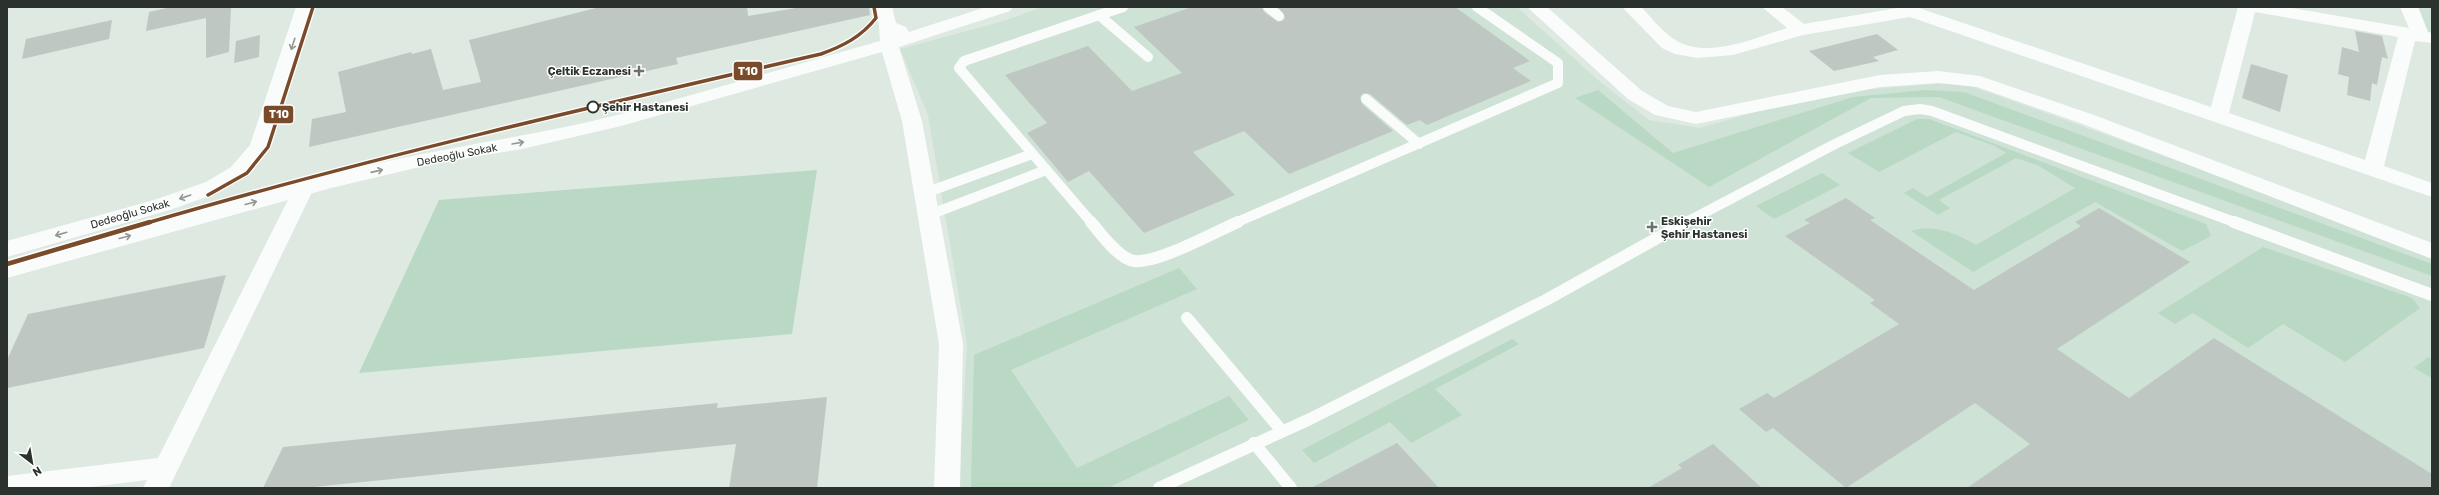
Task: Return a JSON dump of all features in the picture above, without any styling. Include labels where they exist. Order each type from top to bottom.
[{"type":"street","name":"Dedeoğlu Sokak","points":[[7,249],[162,205],[213,187],[238,172],[260,147],[305,7]]},
{"type":"street","name":"Dedeoğlu Sokak","points":[[7,270],[304,188],[442,156],[522,143],[682,103],[757,80],[887,26],[921,34],[1004,7]]},
{"type":"street","points":[[1536,7],[1634,96],[1662,111],[1696,118],[1822,91],[1880,81],[1938,77],[1980,82],[2087,119],[2432,251]]},
{"type":"street","points":[[1631,7],[1670,45],[1694,52],[1724,52],[1800,30],[1911,8],[2218,117],[2432,190]]},
{"type":"street","points":[[1771,7],[1800,30]]},
{"type":"street","points":[[2218,117],[2247,7]]},
{"type":"street","points":[[2256,7],[2420,36]]},
{"type":"street","points":[[2373,170],[2420,36],[2409,7]]},
{"type":"street","points":[[887,26],[912,121],[951,344],[946,488]]},
{"type":"street","points":[[7,487],[161,478],[304,188]]},
{"type":"lane","points":[[1123,7],[964,61],[959,68],[1113,248],[1133,261],[1153,259],[1558,83],[1558,63],[1477,7]]},
{"type":"lane","points":[[1268,7],[1279,16]]},
{"type":"lane","points":[[1099,15],[1148,57]]},
{"type":"lane","points":[[1366,99],[1419,144]]},
{"type":"lane","points":[[1159,488],[1282,431],[1546,300],[1702,213],[1833,144],[1904,111],[1920,109],[1932,111],[2432,295]]},
{"type":"lane","points":[[925,193],[1032,154]]},
{"type":"lane","points":[[929,215],[1046,170]]},
{"type":"lane","points":[[1187,318],[1282,431]]},
{"type":"lane","points":[[1254,443],[1291,488]]},
{"type":"shaded area","name":"Eskişehir Şehir Hastanesi","points":[[1043,7],[1517,7],[1598,80],[1649,120],[1700,128],[1822,93],[1960,82],[2432,253],[2432,488],[959,488],[967,344],[928,115],[900,49],[1000,22]]},
{"type":"shaded area","points":[[2419,7],[2432,7],[2432,33],[2427,32]]},
{"type":"green space","points":[[1598,90],[1673,153],[1853,97],[1925,90],[1964,92],[2432,264],[2432,276],[1939,97],[1871,98],[1709,187],[1575,98]]},
{"type":"green space","points":[[1917,119],[1929,119],[2206,224],[2211,236],[2182,251],[2095,202],[1973,272],[1911,231],[1928,228],[1937,229],[1961,237],[1976,245],[2075,188],[2039,166],[2016,158],[1939,200],[1950,208],[1938,215],[1904,193],[1913,188],[1927,197],[2006,153],[1995,146],[1956,132],[1879,172],[1848,153]]},
{"type":"green space","points":[[817,170],[792,334],[359,373],[439,200]]},
{"type":"green space","points":[[1822,173],[1840,185],[1774,219],[1756,206]]},
{"type":"green space","points":[[2263,247],[2412,298],[2420,308],[2345,362],[2283,324],[2248,348],[2193,313],[2175,324],[2158,313]]},
{"type":"green space","points":[[1179,268],[1197,289],[1011,370],[1077,468],[1229,396],[1249,420],[1108,488],[971,488],[974,355]]},
{"type":"green space","points":[[1512,339],[1519,344],[1435,389],[1462,415],[1411,443],[1390,422],[1314,463],[1302,450]]},
{"type":"green space","points":[[2428,357],[2432,359],[2432,378],[2414,368]]},
{"type":"building","points":[[171,7],[231,7],[229,52],[206,58],[206,18],[146,31],[149,12]]},
{"type":"building","points":[[600,7],[747,7],[748,16],[802,7],[869,7],[870,15],[676,58],[678,64],[309,147],[312,119],[346,112],[338,72],[411,52],[412,54],[431,49],[443,90],[481,82],[469,40]]},
{"type":"building","points":[[1192,7],[1262,7],[1264,12],[1278,22],[1284,20],[1285,17],[1278,7],[1455,7],[1530,61],[1513,68],[1531,81],[1427,125],[1420,120],[1407,125],[1370,94],[1363,93],[1360,97],[1362,104],[1393,131],[1289,174],[1244,131],[1193,152],[1235,195],[1144,233],[1089,171],[1068,182],[1027,133],[1047,123],[1005,75],[1088,46],[1132,91],[1182,73],[1134,27]]},
{"type":"building","points":[[112,20],[109,39],[22,59],[26,39]]},
{"type":"building","points":[[2355,31],[2382,36],[2388,59],[2382,57],[2377,85],[2372,83],[2370,101],[2347,95],[2349,77],[2338,74],[2342,47],[2359,52]]},
{"type":"building","points":[[1877,34],[1898,50],[1873,57],[1879,61],[1834,71],[1809,51]]},
{"type":"building","points":[[260,35],[259,57],[234,63],[236,41]]},
{"type":"building","points":[[2251,64],[2288,75],[2280,112],[2242,98]]},
{"type":"building","points":[[1846,198],[1875,218],[1870,220],[1974,290],[2081,226],[2075,222],[2099,208],[2190,262],[2057,349],[2129,398],[2214,338],[2432,474],[2432,488],[1967,488],[2030,444],[1975,403],[1846,488],[1773,428],[1766,432],[1739,409],[1767,393],[1774,398],[1899,324],[1870,303],[1875,300],[1785,236],[1810,223],[1804,220]]},
{"type":"building","points":[[226,275],[204,348],[7,388],[7,360],[28,314]]},
{"type":"building","points":[[827,397],[817,488],[729,488],[736,444],[304,488],[263,488],[283,447],[718,403],[717,408]]},
{"type":"building","points":[[1397,443],[1439,488],[1311,488]]},
{"type":"building","points":[[1713,444],[1762,488],[1648,488],[1682,468],[1678,465]]},
{"type":"transit line","name":"T10","points":[[208,195],[247,173],[268,147],[313,7]]},
{"type":"transit line","name":"T10","points":[[7,264],[216,203],[558,115],[821,54],[837,48],[865,31],[876,18],[874,7]]},
{"type":"place","name":"Çeltik Eczanesi","points":[[639,71]]},
{"type":"place","name":"Şehir Hastanesi","points":[[593,107]]},
{"type":"place","name":"Eskişehir Şehir Hastanesi","points":[[1652,227]]}]
